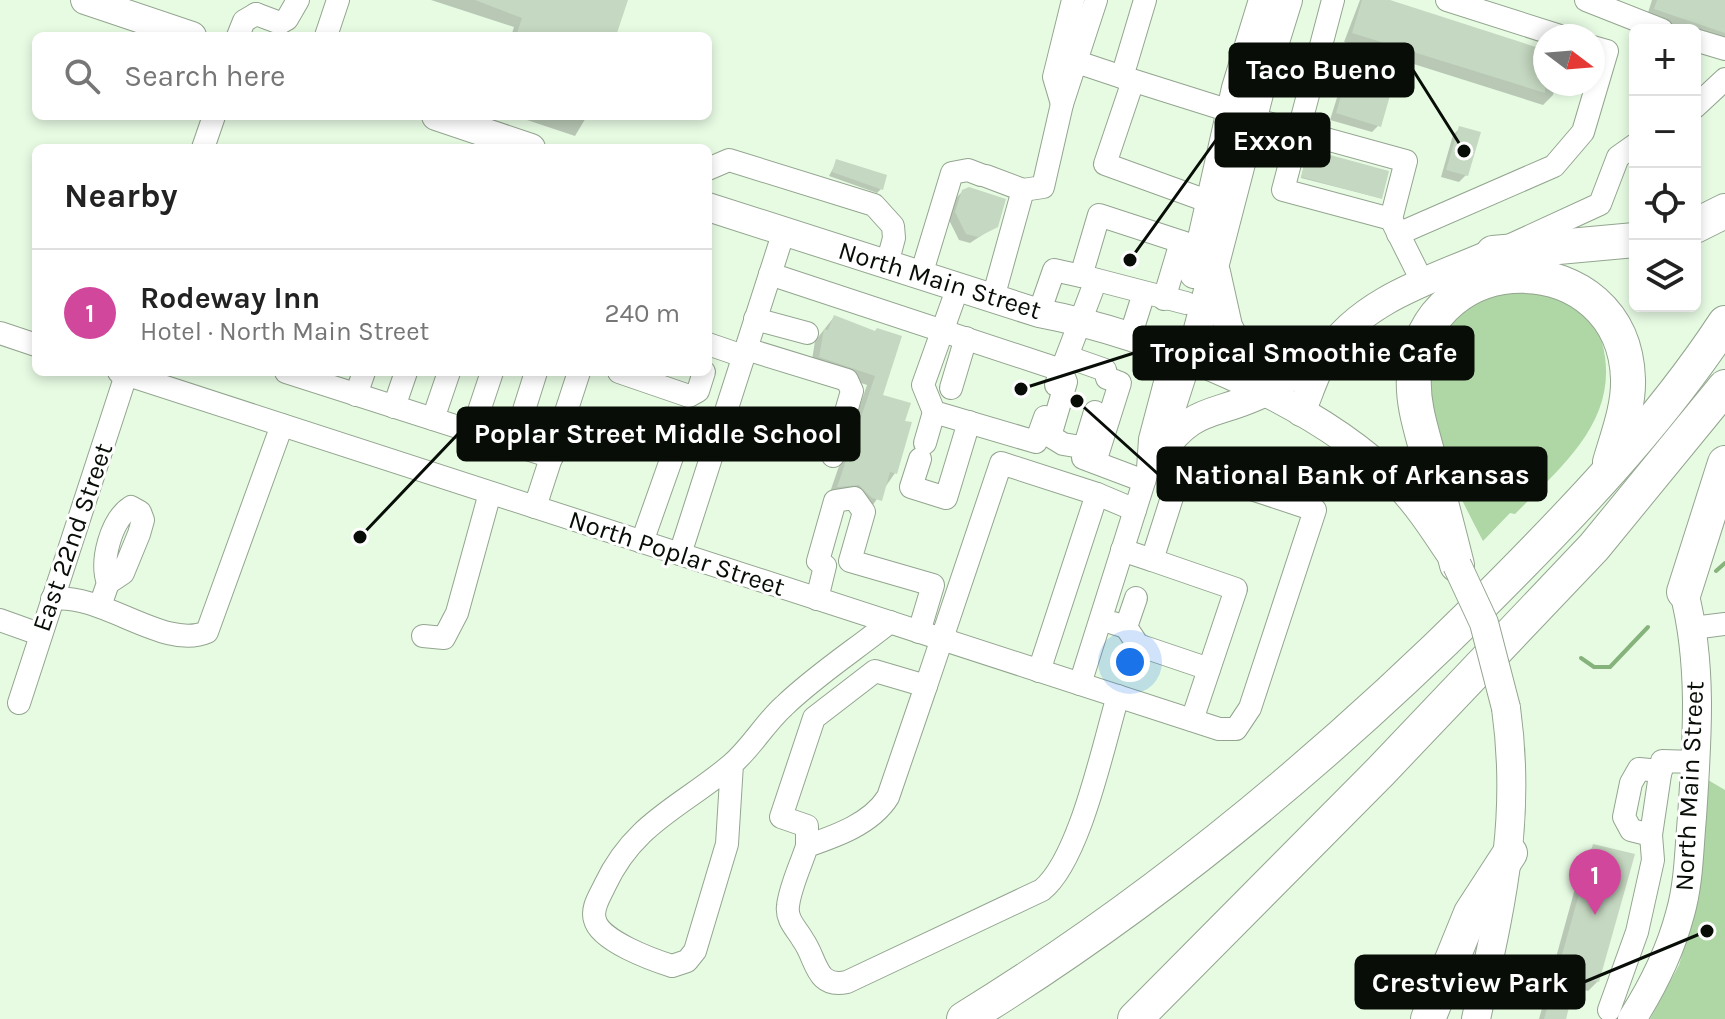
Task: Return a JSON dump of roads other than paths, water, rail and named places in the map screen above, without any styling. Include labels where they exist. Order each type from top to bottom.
[{"type":"highway","points":[[1701,223],[1725,211]]},
{"type":"highway","points":[[1493,253],[1629,241]]},
{"type":"highway","points":[[1457,565],[1420,428],[1414,379],[1421,345],[1431,324],[1452,299],[1469,288],[1514,274],[1549,278],[1585,295],[1609,320],[1624,350],[1628,381],[1608,471]]},
{"type":"highway","points":[[964,1019],[1104,929],[1268,802],[1438,647],[1548,539],[1666,403],[1725,323]]},
{"type":"highway","points":[[1135,1019],[1594,547],[1725,387]]},
{"type":"highway","points":[[1684,592],[1725,463]]},
{"type":"highway","points":[[1428,1019],[1471,913],[1510,853]]},
{"type":"highway","points":[[1149,1019],[1180,976]]},
{"type":"main road","points":[[85,0],[126,6],[183,32]]},
{"type":"main road","points":[[1185,354],[1165,298],[1199,250],[1242,115],[1263,0]]},
{"type":"main road","points":[[1185,354],[1199,250],[1210,202],[1288,0]]},
{"type":"main road","points":[[448,120],[519,144]]},
{"type":"main road","name":"North Main Street","points":[[712,208],[1039,313],[1081,321],[1185,354],[1301,412],[1339,437],[1398,485],[1457,565],[1484,623],[1506,708],[1513,757],[1510,853],[1476,1019]]},
{"type":"main road","points":[[1199,250],[1216,284],[1228,326],[1262,393]]},
{"type":"main road","points":[[1301,412],[1324,357],[1344,332],[1369,311],[1423,283],[1493,253]]},
{"type":"main road","points":[[1158,468],[1177,429],[1195,417],[1262,393],[1324,357]]},
{"type":"main road","name":"North Main Street","points":[[1616,1017],[1656,980],[1682,910],[1688,870],[1697,708],[1693,628],[1684,592]]},
{"type":"street","points":[[240,32],[244,21],[256,17],[280,23],[287,19],[298,0]]},
{"type":"street","points":[[327,32],[338,0]]},
{"type":"street","points":[[1062,104],[1054,77],[1073,0]]},
{"type":"street","points":[[921,275],[952,173],[968,170],[1023,190],[1043,187],[1062,104],[1096,0]]},
{"type":"street","points":[[1145,0],[1105,164],[1210,202]]},
{"type":"street","points":[[1333,0],[1283,190],[1394,226],[1554,166],[1574,147],[1583,132],[1594,96]]},
{"type":"street","points":[[1447,0],[1533,27]]},
{"type":"street","points":[[1586,0],[1647,24]]},
{"type":"street","points":[[1701,42],[1725,49]]},
{"type":"street","points":[[1077,62],[1242,115],[1406,161],[1394,226],[1423,283]]},
{"type":"street","points":[[1701,101],[1725,79]]},
{"type":"street","points":[[204,144],[213,120]]},
{"type":"street","points":[[1493,253],[1600,204],[1618,157],[1629,148]]},
{"type":"street","points":[[712,167],[729,160],[874,205],[893,226],[887,264]]},
{"type":"street","points":[[993,298],[1023,190]]},
{"type":"street","points":[[1036,442],[1081,321],[1099,215],[1199,250]]},
{"type":"street","points":[[680,554],[784,231]]},
{"type":"street","points":[[1039,313],[1054,270],[1165,298],[1130,337]]},
{"type":"street","points":[[770,274],[966,338],[1065,364],[1105,370],[1107,378],[1086,442],[1081,447],[1063,444],[1050,436],[1066,382],[1065,364]]},
{"type":"street","points":[[958,287],[923,385],[934,412],[911,487],[946,498],[969,422]]},
{"type":"street","points":[[755,319],[807,333]]},
{"type":"street","points":[[0,333],[32,344]]},
{"type":"street","points":[[951,388],[966,338]]},
{"type":"street","points":[[712,350],[744,352],[847,380],[852,391],[833,456]]},
{"type":"street","points":[[1152,560],[1158,468],[1185,354]]},
{"type":"street","name":"East 22nd Street","points":[[19,703],[123,376]]},
{"type":"street","name":"North Poplar Street","points":[[133,376],[1219,729],[1236,729],[1250,708],[1315,510],[1158,468]]},
{"type":"street","points":[[356,395],[363,376]]},
{"type":"street","points":[[394,407],[405,376]]},
{"type":"street","points":[[433,419],[448,376]]},
{"type":"street","points":[[472,432],[491,376]]},
{"type":"street","points":[[513,445],[535,376]]},
{"type":"street","points":[[535,507],[578,376]]},
{"type":"street","points":[[658,378],[695,395],[702,376]]},
{"type":"street","points":[[319,377],[356,395],[552,457]]},
{"type":"street","points":[[1095,462],[1120,383],[1107,378]]},
{"type":"street","points":[[934,412],[1095,462],[1158,468]]},
{"type":"street","points":[[52,599],[79,598],[189,637],[207,632],[212,626],[282,425]]},
{"type":"street","points":[[642,542],[677,443],[683,441],[713,451]]},
{"type":"street","points":[[930,636],[1001,463],[1097,494],[1135,510]]},
{"type":"street","points":[[1080,684],[1135,510],[1158,468]]},
{"type":"street","points":[[423,636],[444,638],[457,613],[490,493]]},
{"type":"street","points":[[1039,671],[1097,494]]},
{"type":"street","points":[[807,846],[842,834],[882,807],[920,685],[930,636],[933,585],[850,561],[864,512],[854,498],[835,501],[818,561],[825,566],[817,599]]},
{"type":"street","points":[[1122,550],[1236,589],[1192,720]]},
{"type":"street","points":[[100,606],[108,583]]},
{"type":"street","points":[[1126,627],[1136,598]]},
{"type":"street","points":[[1100,618],[1126,627],[1138,645],[1209,669]]},
{"type":"street","points":[[0,620],[39,634]]},
{"type":"street","points":[[732,764],[727,844],[695,951],[687,961],[672,966],[625,947],[598,927],[594,919],[594,907],[624,850],[672,806],[732,764],[786,704],[890,622]]},
{"type":"street","points":[[1693,628],[1725,624]]},
{"type":"street","points":[[920,685],[875,671],[814,718],[781,817],[807,826],[807,846],[787,908],[793,928],[804,941],[819,975],[828,982],[847,982],[1042,890],[1054,880],[1073,844],[1118,696]]},
{"type":"street","points":[[1616,1017],[1653,860],[1651,835],[1662,761],[1695,762]]},
{"type":"waterway","points":[[1716,571],[1725,563]]},
{"type":"waterway","points":[[1581,658],[1594,667],[1610,667],[1648,627]]},
{"type":"place","name":"Taco Bueno","points":[[1464,151]]},
{"type":"place","name":"Exxon","points":[[1130,260]]},
{"type":"place","name":"Tropical Smoothie Cafe","points":[[1021,389]]},
{"type":"place","name":"National Bank of Arkansas","points":[[1077,401]]},
{"type":"place","name":"Poplar Street Middle School","points":[[360,537]]},
{"type":"place","name":"Rodeway Inn","points":[[1595,915]]},
{"type":"place","name":"Crestview Park","points":[[1707,931]]}]
